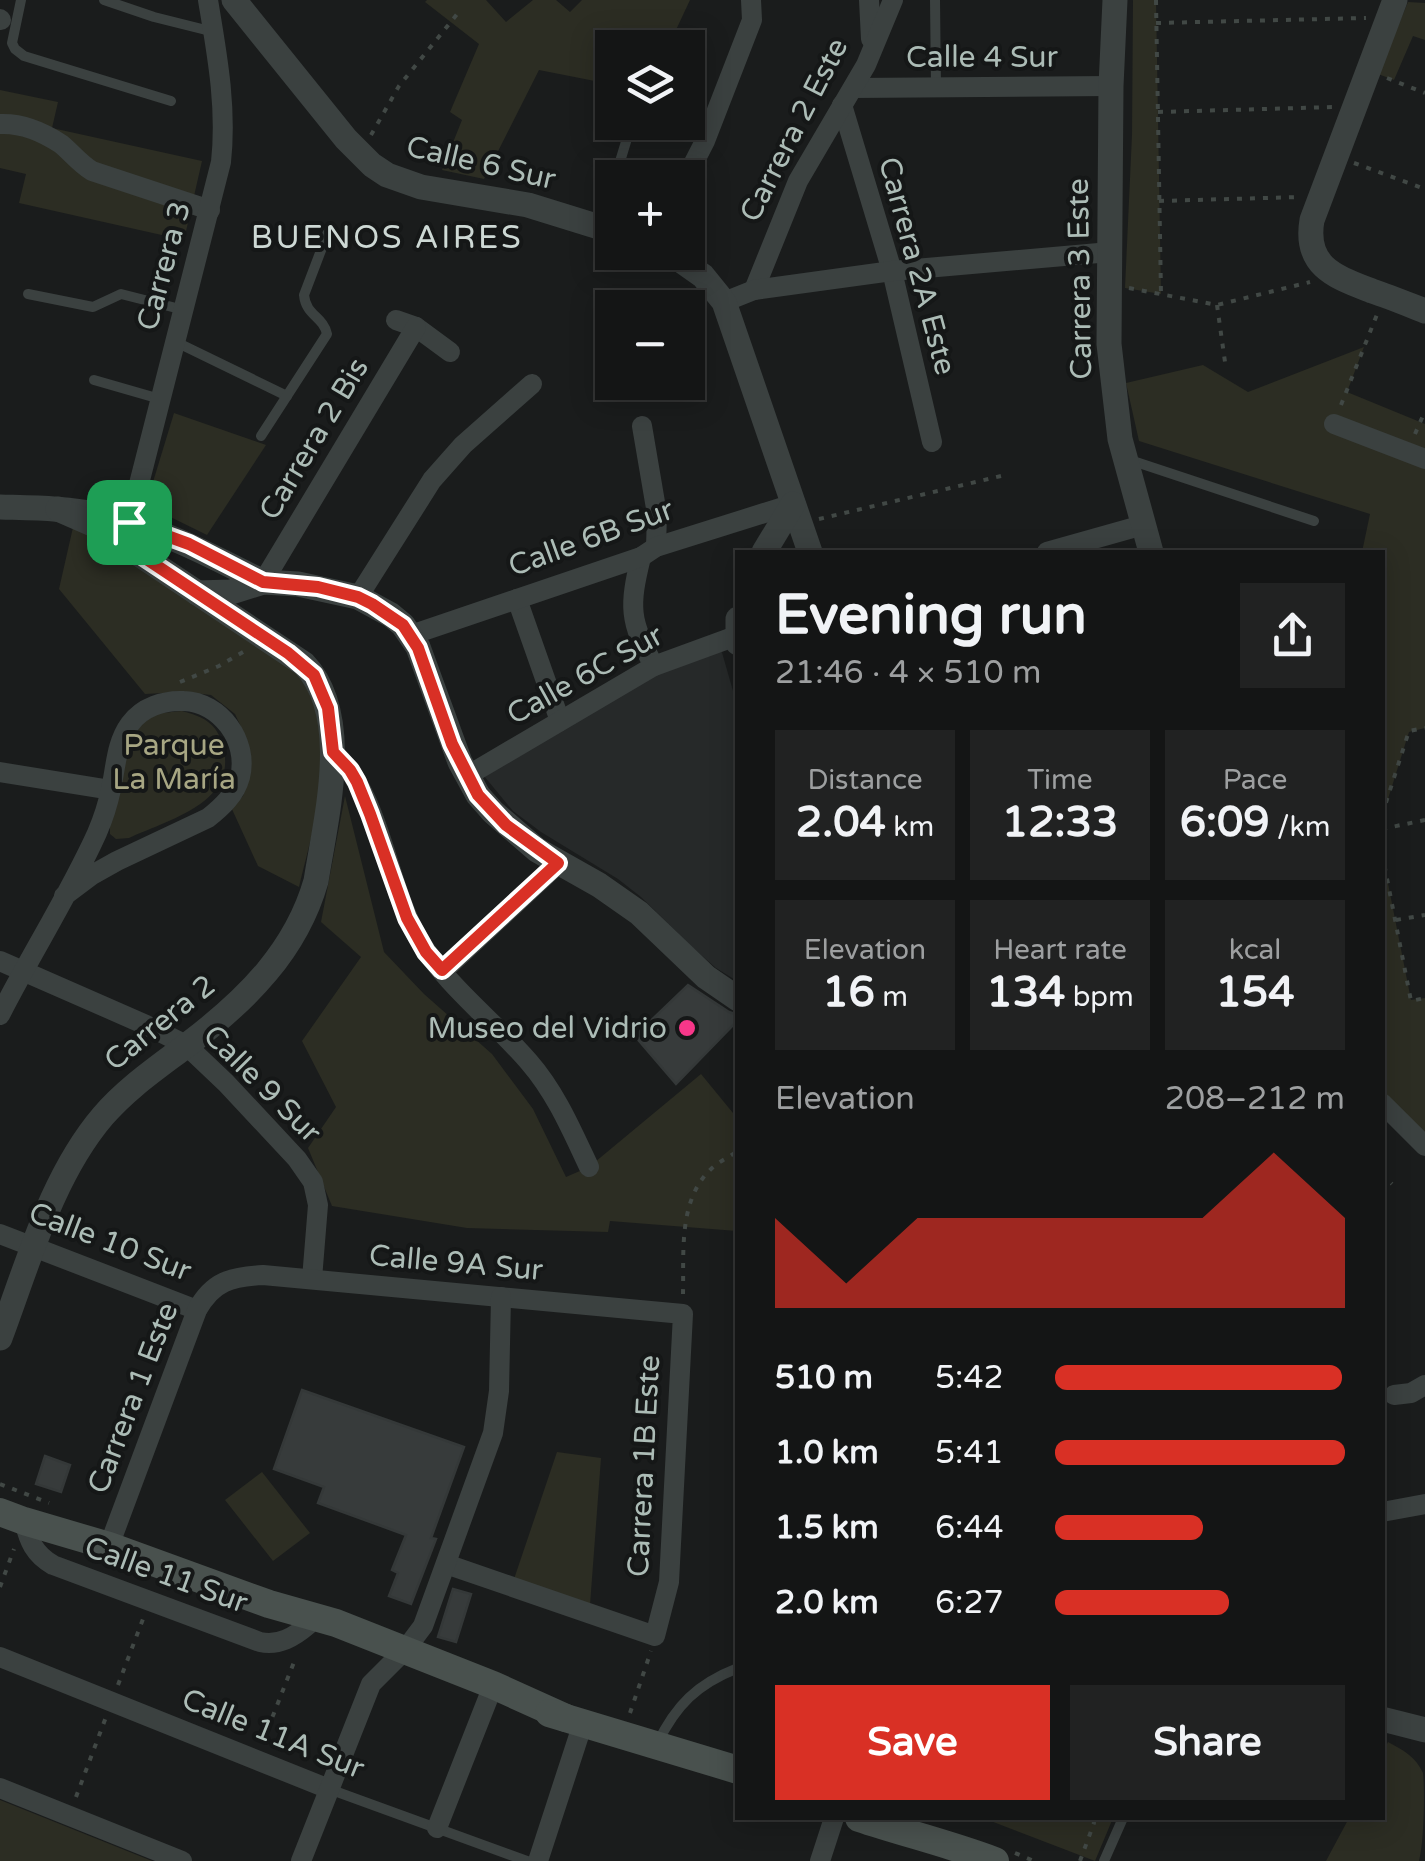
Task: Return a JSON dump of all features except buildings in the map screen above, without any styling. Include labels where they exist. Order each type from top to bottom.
[{"type":"main road","points":[[0,1493],[109,1546]]},
{"type":"main road","points":[[12,1517],[336,1623],[489,1696],[735,1769]]},
{"type":"main road","points":[[269,1604],[331,1638],[399,1656],[575,1720]]},
{"type":"main road","points":[[865,1820],[995,1861]]},
{"type":"main road","points":[[908,1820],[950,1844]]},
{"type":"street","name":"Carrera 3","points":[[126,533],[220,172],[222,97],[208,0]]},
{"type":"street","name":"Calle 6 Sur","points":[[234,0],[360,154],[386,175],[421,187],[528,205],[595,225]]},
{"type":"street","points":[[696,160],[752,20],[751,0]]},
{"type":"street","points":[[866,65],[872,35],[869,0]]},
{"type":"street","name":"Carrera 2 Este","points":[[754,290],[798,182],[866,65],[893,0]]},
{"type":"street","name":"Carrera 3 Este","points":[[1115,0],[1109,285],[1112,376],[1124,458],[1150,550]]},
{"type":"street","points":[[1392,9],[1310,237],[1315,253],[1328,271],[1425,311]]},
{"type":"street","name":"Calle 4 Sur","points":[[848,96],[936,86],[1111,86]]},
{"type":"street","name":"Carrera 2A Este","points":[[848,96],[932,442]]},
{"type":"street","points":[[0,124],[32,129],[61,144],[79,164],[92,170],[210,210]]},
{"type":"street","points":[[724,302],[754,290],[892,271],[1110,252]]},
{"type":"street","points":[[694,270],[724,302],[809,550]]},
{"type":"street","name":"Carrera 2 Bis","points":[[263,582],[406,324],[450,352]]},
{"type":"street","points":[[358,597],[432,480],[463,445],[532,384]]},
{"type":"street","points":[[1334,424],[1416,456]]},
{"type":"street","points":[[642,426],[657,514],[634,588],[632,612],[638,636],[654,666]]},
{"type":"street","points":[[0,507],[58,509],[126,533],[173,537],[263,582],[318,587],[358,597],[391,615],[411,635],[452,744],[478,795],[506,825],[639,913],[706,977],[735,997]]},
{"type":"street","points":[[766,550],[796,514]]},
{"type":"street","name":"Calle 6B Sur","points":[[411,635],[648,552],[796,514]]},
{"type":"street","points":[[1054,550],[1143,524]]},
{"type":"street","name":"Carrera 2","points":[[0,1338],[55,1194],[84,1140],[136,1082],[220,1019],[257,984],[303,918],[316,881],[333,752],[328,708],[314,675],[304,664],[197,593],[126,533]]},
{"type":"street","points":[[213,556],[264,638]]},
{"type":"street","points":[[197,593],[232,592],[263,582]]},
{"type":"street","points":[[517,598],[560,720]]},
{"type":"street","name":"Calle 6C Sur","points":[[467,776],[654,666],[735,640]]},
{"type":"street","points":[[0,1016],[96,833],[126,730],[137,715],[176,701],[196,701],[216,710],[228,723],[238,746],[241,770],[234,791],[223,806],[208,818],[117,861],[64,896]]},
{"type":"street","points":[[333,752],[357,782],[407,918],[426,952],[542,1078],[589,1168]]},
{"type":"street","points":[[0,772],[111,790]]},
{"type":"street","points":[[442,970],[558,863]]},
{"type":"street","name":"Calle 9 Sur","points":[[0,961],[146,1024],[186,1046],[226,1083],[297,1158],[312,1182],[318,1206],[312,1280]]},
{"type":"street","points":[[1385,1106],[1425,1146]]},
{"type":"street","name":"Calle 10 Sur","points":[[0,1234],[197,1310]]},
{"type":"street","name":"Calle 9A Sur","points":[[225,1281],[263,1275],[683,1314]]},
{"type":"street","name":"Carrera 1 Este","points":[[109,1546],[197,1310],[205,1296],[225,1281]]},
{"type":"street","points":[[301,1861],[371,1684],[424,1626],[493,1432],[499,1391],[501,1297]]},
{"type":"street","name":"Carrera 1B Este","points":[[655,1636],[669,1582],[683,1314]]},
{"type":"street","points":[[1394,1395],[1411,1393],[1425,1385]]},
{"type":"street","points":[[1385,1511],[1425,1504]]},
{"type":"street","name":"Calle 11 Sur","points":[[12,1517],[37,1554],[52,1565],[260,1642],[276,1643],[295,1636],[308,1625]]},
{"type":"street","points":[[446,1564],[655,1636]]},
{"type":"street","name":"Calle 11A Sur","points":[[0,1657],[330,1789]]},
{"type":"street","points":[[436,1828],[489,1696]]},
{"type":"street","points":[[538,1861],[575,1720]]},
{"type":"street","points":[[1385,1720],[1425,1730]]},
{"type":"street","points":[[0,1788],[182,1861]]},
{"type":"street","points":[[820,1861],[833,1820]]},
{"type":"lane","points":[[21,0],[12,43],[24,56],[170,101]]},
{"type":"lane","points":[[104,0],[214,32]]},
{"type":"lane","points":[[935,0],[936,86]]},
{"type":"lane","points":[[261,436],[327,334],[305,306],[304,296],[328,232]]},
{"type":"lane","points":[[28,294],[93,307],[120,294],[184,310]]},
{"type":"lane","points":[[176,342],[287,396]]},
{"type":"lane","points":[[94,380],[160,399]]},
{"type":"lane","points":[[1124,458],[1314,521]]},
{"type":"lane","points":[[657,1745],[688,1698],[712,1678],[735,1669]]},
{"type":"lane","name":"Calle 11A Sur","points":[[330,1789],[527,1861]]},
{"type":"lane","points":[[1104,1861],[1121,1820]]},
{"type":"path","points":[[1156,0],[1161,294]]},
{"type":"path","points":[[1156,22],[1392,9]]},
{"type":"path","points":[[360,154],[399,86],[458,13]]},
{"type":"path","points":[[1368,70],[1425,92]]},
{"type":"path","points":[[1158,112],[1355,106]]},
{"type":"path","points":[[1336,156],[1425,189]]},
{"type":"path","points":[[1159,200],[1322,196]]},
{"type":"path","points":[[1109,285],[1217,305],[1336,276]]},
{"type":"path","points":[[1334,424],[1384,295]]},
{"type":"path","points":[[1217,305],[1226,369]]},
{"type":"path","points":[[1416,456],[1425,410]]},
{"type":"path","points":[[796,514],[1001,476]]},
{"type":"path","points":[[155,706],[176,684],[230,660],[264,638]]},
{"type":"path","points":[[1385,805],[1408,731],[1425,728]]},
{"type":"path","points":[[1385,828],[1425,820]]},
{"type":"path","points":[[1385,867],[1412,1001],[1425,998]]},
{"type":"path","points":[[1396,920],[1425,914]]},
{"type":"path","points":[[683,1314],[684,1225],[708,1171],[735,1153]]},
{"type":"path","points":[[1385,1177],[1392,1184]]},
{"type":"path","points":[[0,1587],[12,1517]]},
{"type":"path","points":[[255,1760],[308,1625]]},
{"type":"path","points":[[623,1735],[655,1636]]},
{"type":"path","points":[[1080,1861],[1094,1820]]},
{"type":"shaded area","points":[[721,649],[735,698],[735,980],[716,968],[618,879],[513,811],[484,776],[657,672]]},
{"type":"green space","points":[[486,0],[506,22],[533,0],[556,0],[570,12],[582,0],[690,0],[676,30],[595,30],[595,81],[539,70],[484,179],[442,170],[462,120],[450,112],[479,44],[425,2]]},
{"type":"green space","points":[[1133,0],[1156,0],[1161,294],[1125,288]]},
{"type":"green space","points":[[1408,2],[1425,3],[1425,40],[1413,36],[1394,80],[1378,74]]},
{"type":"green space","points":[[0,90],[58,102],[52,128],[202,161],[184,240],[19,203],[26,174],[0,168]]},
{"type":"green space","points":[[1364,347],[1347,392],[1425,424],[1425,728],[1409,732],[1385,809],[1385,550],[1362,550],[1370,514],[1139,441],[1126,383],[1203,365],[1248,392]]},
{"type":"green space","points":[[174,413],[266,445],[207,535],[146,505]]},
{"type":"green space","points":[[74,523],[303,676],[314,693],[324,723],[325,746],[315,820],[299,887],[258,866],[231,807],[243,796],[249,770],[248,742],[235,714],[211,695],[145,694],[59,589]]},
{"type":"green space","name":"Parque La María","points":[[182,711],[207,721],[216,730],[225,763],[221,780],[198,806],[129,838],[116,839],[110,834],[110,825],[128,746],[146,721],[158,714]]},
{"type":"green space","points":[[345,796],[384,952],[424,994],[492,1054],[533,1109],[566,1177],[589,1167],[701,1074],[735,1112],[735,1231],[610,1221],[608,1232],[467,1228],[332,1206],[308,1148],[336,1107],[302,1041],[361,957],[321,922]]},
{"type":"green space","points":[[1385,868],[1411,1000],[1425,998],[1425,1133],[1385,1094]]},
{"type":"green space","points":[[557,1452],[601,1458],[590,1605],[513,1582]]},
{"type":"green space","points":[[262,1472],[310,1533],[273,1561],[225,1500]]},
{"type":"green space","points":[[1388,1742],[1404,1751],[1423,1773],[1419,1861],[1326,1861],[1348,1820],[1385,1820]]},
{"type":"green space","points":[[0,1800],[152,1861],[0,1861]]},
{"type":"green space","points":[[988,1820],[1112,1820],[1095,1861]]},
{"type":"place","name":"Museo del Vidrio","points":[[687,1028]]},
{"type":"district","name":"BUENOS AIRES","points":[[387,238]]},
{"type":"route","points":[[129,522],[189,544],[263,582],[340,592],[391,615],[418,648],[452,744],[478,795],[506,825],[558,863],[442,970],[426,952],[407,918],[357,782],[333,752],[332,724],[314,675],[304,664],[124,544],[129,522]]}]
